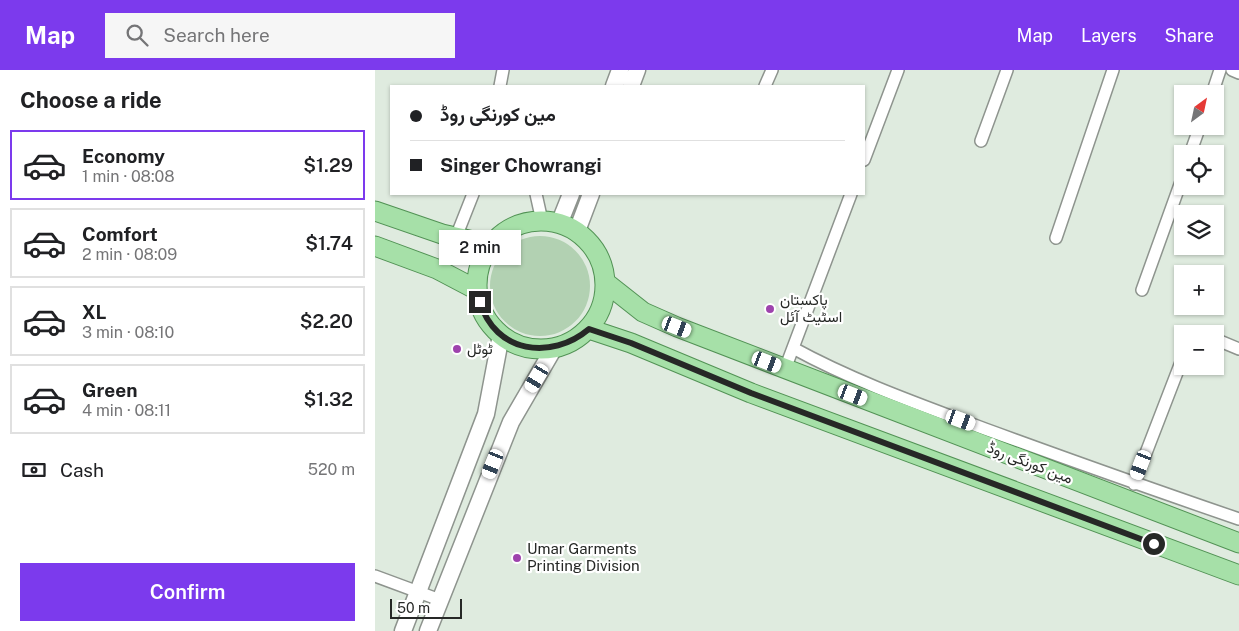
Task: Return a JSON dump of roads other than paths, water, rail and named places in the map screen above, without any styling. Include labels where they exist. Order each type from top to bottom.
[{"type":"main road","points":[[631,85],[637,70]]},
{"type":"main road","points":[[550,222],[570,195]]},
{"type":"main road","points":[[577,231],[591,195]]},
{"type":"main road","points":[[375,211],[456,237],[491,245]]},
{"type":"main road","points":[[550,222],[577,231],[594,250],[602,265],[605,282],[601,307],[589,329],[567,344],[554,348],[526,348],[501,335],[484,315],[477,290],[479,266],[491,245],[507,231],[527,223],[550,222]]},
{"type":"main road","points":[[375,246],[437,269],[477,290]]},
{"type":"main road","name":"مین کورنگی روڈ","points":[[605,282],[643,312],[1239,543]]},
{"type":"main road","points":[[589,329],[631,343],[760,396],[1239,575]]},
{"type":"main road","points":[[403,631],[486,414],[501,335]]},
{"type":"main road","points":[[428,631],[511,422],[554,348]]},
{"type":"street","points":[[500,85],[503,70]]},
{"type":"street","points":[[765,85],[772,70]]},
{"type":"street","points":[[865,157],[898,70]]},
{"type":"street","points":[[981,141],[1007,70]]},
{"type":"street","points":[[1056,238],[1113,70]]},
{"type":"street","points":[[1215,85],[1220,70]]},
{"type":"street","points":[[1232,70],[1239,73]]},
{"type":"street","points":[[456,237],[473,195]]},
{"type":"street","points":[[536,195],[550,222]]},
{"type":"street","points":[[785,368],[851,195]]},
{"type":"street","points":[[1142,290],[1176,195]]},
{"type":"street","points":[[1224,343],[1239,349]]},
{"type":"street","points":[[793,348],[831,368],[944,413],[1134,484],[1239,519]]},
{"type":"street","points":[[1134,484],[1176,375]]},
{"type":"street","points":[[375,576],[440,600]]},
{"type":"place","name":"پاکستان اسٹیٹ آئل","points":[[770,309]]},
{"type":"place","name":"ٹوٹل","points":[[457,349]]},
{"type":"place","name":"Umar Garments Printing Division","points":[[517,558]]}]
